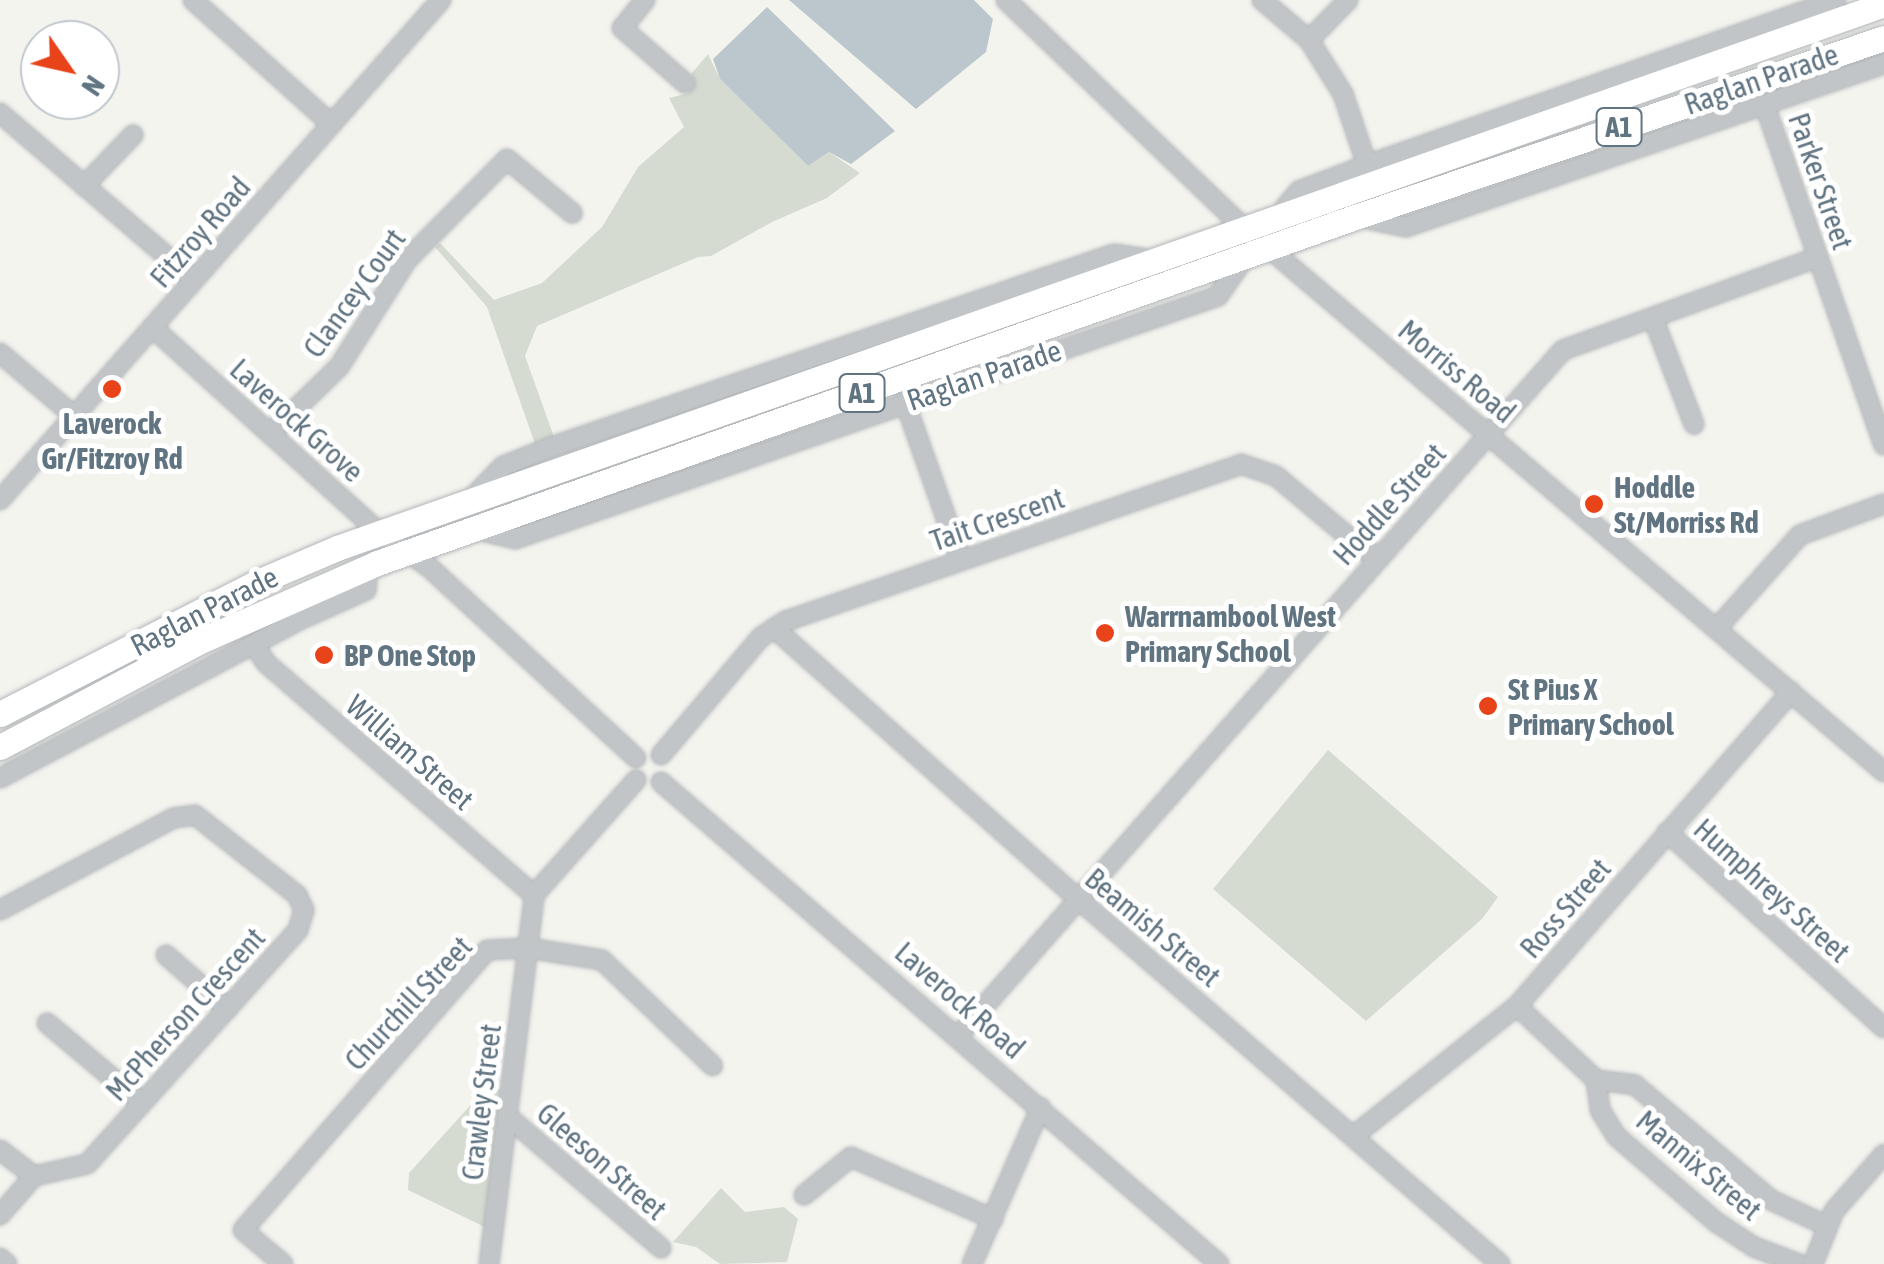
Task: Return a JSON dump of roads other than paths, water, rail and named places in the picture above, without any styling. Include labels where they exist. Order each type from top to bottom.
[{"type":"highway","name":"Raglan Parade","points":[[0,714],[260,581],[379,532],[1884,4]]},
{"type":"highway","name":"Raglan Parade","points":[[0,748],[198,642],[368,566],[1355,217],[1884,38]]},
{"type":"street","points":[[193,0],[332,124]]},
{"type":"street","name":"Fitzroy Road","points":[[0,500],[441,0]]},
{"type":"street","points":[[645,0],[622,28],[685,83]]},
{"type":"street","name":"Morriss Road","points":[[1006,0],[1248,229],[1884,772]]},
{"type":"street","points":[[1262,0],[1309,40],[1342,94],[1366,164]]},
{"type":"street","points":[[1309,40],[1348,0]]},
{"type":"street","name":"Raglan Parade","points":[[1274,220],[1299,191],[1366,164],[1836,0]]},
{"type":"street","name":"Raglan Parade","points":[[1355,217],[1406,227],[1884,64]]},
{"type":"street","name":"Parker Street","points":[[1765,106],[1884,445]]},
{"type":"street","points":[[0,113],[194,280]]},
{"type":"street","points":[[84,186],[133,135]]},
{"type":"street","name":"Clancey Court","points":[[270,434],[338,366],[407,260],[507,160],[572,214]]},
{"type":"street","name":"Raglan Parade","points":[[477,530],[515,539],[1218,296],[1246,256]]},
{"type":"street","name":"Hoddle Street","points":[[959,1034],[1563,350],[1818,257]]},
{"type":"street","points":[[1653,318],[1694,424]]},
{"type":"street","name":"Laverock Grove","points":[[152,327],[406,553]]},
{"type":"street","points":[[0,353],[74,416]]},
{"type":"street","points":[[905,402],[961,560]]},
{"type":"street","name":"Tait Crescent","points":[[661,756],[761,637],[774,628],[1241,464],[1276,476],[1365,551],[1380,555]]},
{"type":"street","points":[[1718,627],[1800,535],[1883,506]]},
{"type":"street","points":[[406,553],[430,568],[636,758]]},
{"type":"street","name":"Raglan Parade","points":[[0,778],[366,590],[368,566]]},
{"type":"street","name":"Beamish Street","points":[[774,628],[1078,899],[1356,1134],[1500,1264]]},
{"type":"street","name":"William Street","points":[[255,646],[266,663],[534,895]]},
{"type":"street","name":"Ross Street","points":[[1356,1134],[1516,1006],[1790,692]]},
{"type":"street","points":[[648,752],[661,756],[667,766],[662,782],[648,786],[636,780],[632,769],[636,758],[648,752]]},
{"type":"street","points":[[528,948],[534,895],[636,780]]},
{"type":"street","name":"Laverock Road","points":[[662,782],[959,1034],[1218,1264]]},
{"type":"street","name":"McPherson Crescent","points":[[0,910],[174,818],[196,816],[297,894],[304,910],[298,930],[86,1164],[34,1176]]},
{"type":"street","name":"Humphreys Street","points":[[1667,832],[1884,1028]]},
{"type":"street","name":"Churchill Street","points":[[283,1264],[243,1230],[487,950],[528,948],[602,960],[714,1066]]},
{"type":"street","name":"Crawley Street","points":[[488,1264],[528,948]]},
{"type":"street","points":[[166,955],[228,1008]]},
{"type":"street","name":"Mannix Street","points":[[1516,1006],[1596,1080],[1635,1085],[1772,1200],[1825,1225]]},
{"type":"street","points":[[47,1023],[142,1104]]},
{"type":"street","name":"Mannix Street","points":[[1596,1080],[1600,1110],[1616,1136],[1716,1222],[1754,1247],[1799,1264]]},
{"type":"street","points":[[972,1264],[1041,1107]]},
{"type":"street","name":"Gleeson Street","points":[[507,1116],[661,1248]]},
{"type":"street","points":[[0,1150],[34,1176],[0,1215]]},
{"type":"street","points":[[1813,1264],[1825,1225],[1884,1154]]},
{"type":"street","points":[[804,1194],[851,1158],[993,1218]]},
{"type":"street","points":[[0,1258],[6,1264]]},
{"type":"place","name":"Laverock Gr/Fitzroy Rd","points":[[112,389]]},
{"type":"place","name":"Hoddle St/Morriss Rd","points":[[1594,504]]},
{"type":"place","name":"Warrnambool West Primary School","points":[[1105,633]]},
{"type":"place","name":"BP One Stop","points":[[324,655]]},
{"type":"place","name":"St Pius X Primary School","points":[[1488,706]]}]
